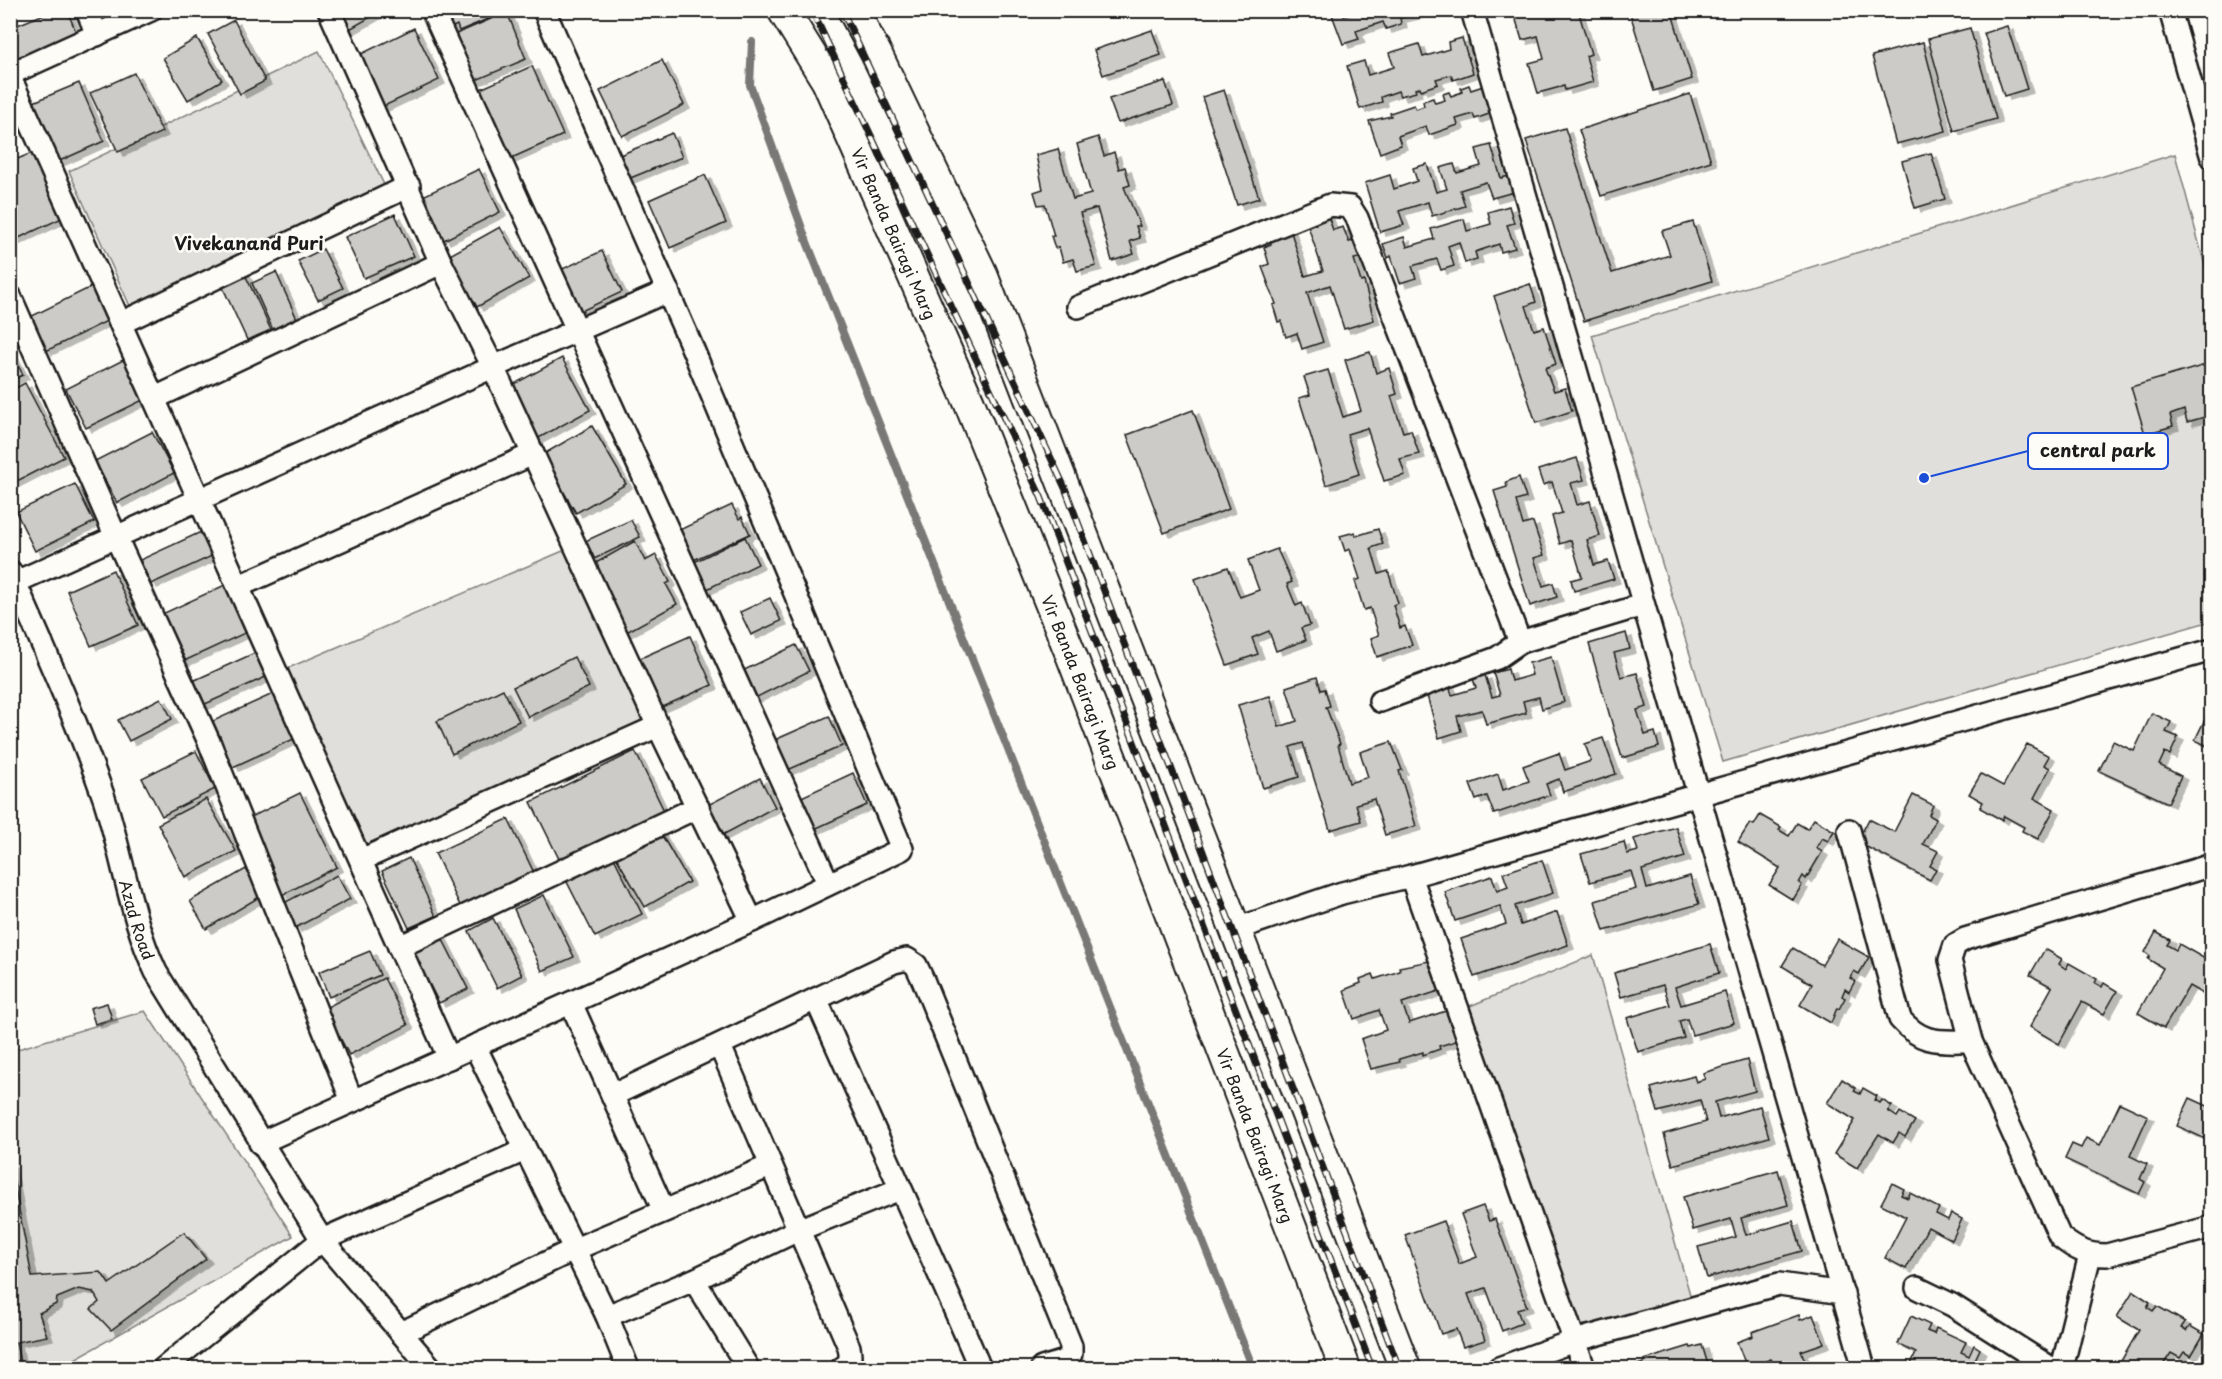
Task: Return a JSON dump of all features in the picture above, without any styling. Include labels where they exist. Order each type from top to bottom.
[{"type":"main road","name":"Vir Banda Bairagi Marg","points":[[783,10],[827,81],[969,402],[1076,669],[1345,1368]]},
{"type":"main road","points":[[853,10],[877,54],[981,272],[1405,1368]]},
{"type":"street","points":[[87,10],[97,35]]},
{"type":"street","points":[[151,10],[10,75],[449,1058]]},
{"type":"street","points":[[329,10],[409,186],[441,263],[493,367],[658,726],[752,921]]},
{"type":"street","points":[[432,10],[828,884]]},
{"type":"street","points":[[260,1143],[752,921],[902,849],[668,291],[544,10]]},
{"type":"street","points":[[1472,10],[1864,1368]]},
{"type":"street","points":[[2170,10],[2211,158]]},
{"type":"street","points":[[121,323],[409,186]]},
{"type":"street","points":[[1078,307],[1330,205],[1350,207],[1357,218],[1520,642]]},
{"type":"street","points":[[155,398],[441,263]]},
{"type":"street","points":[[13,577],[116,537],[577,329],[668,291]]},
{"type":"street","points":[[10,296],[210,744],[352,1101]]},
{"type":"street","points":[[239,586],[532,454]]},
{"type":"street","name":"Azad Road","points":[[13,577],[92,764],[147,952],[156,972],[322,1240],[431,1368]]},
{"type":"street","points":[[1380,701],[1497,658],[1520,642],[1644,605]]},
{"type":"street","points":[[1236,929],[1342,893],[1411,876],[2211,650]]},
{"type":"street","points":[[361,860],[658,726]]},
{"type":"street","points":[[399,947],[698,807]]},
{"type":"street","points":[[1849,830],[1900,1019],[1913,1033],[1932,1041],[1971,1041]]},
{"type":"street","points":[[2211,865],[1965,939],[1955,945],[1950,960],[1971,1041],[2052,1224],[2060,1237],[2073,1248],[2090,1255],[2107,1255],[2211,1227]]},
{"type":"street","points":[[1411,876],[1584,1368]]},
{"type":"street","points":[[613,1095],[894,962],[907,959],[916,965],[1071,1346],[1071,1354],[1065,1361],[1041,1368]]},
{"type":"street","points":[[816,999],[900,1190],[927,1243],[980,1368]]},
{"type":"street","points":[[571,1003],[664,1211]]},
{"type":"street","points":[[475,1046],[607,1316],[628,1368]]},
{"type":"street","points":[[720,1046],[849,1347],[851,1356],[848,1365],[842,1368]]},
{"type":"street","points":[[164,1368],[322,1240],[525,1150]]},
{"type":"street","points":[[401,1333],[573,1250],[770,1166]]},
{"type":"street","points":[[607,1316],[694,1280],[798,1230],[900,1190]]},
{"type":"street","points":[[2062,1368],[2090,1255]]},
{"type":"street","points":[[694,1280],[748,1368]]},
{"type":"street","points":[[1499,1368],[1574,1341],[1779,1284],[1844,1293]]},
{"type":"street","points":[[1917,1288],[1952,1305],[2050,1368]]},
{"type":"shaded area","points":[[319,51],[387,191],[134,315],[69,171]]},
{"type":"shaded area","points":[[2175,154],[2211,288],[2211,621],[1723,762],[1592,335]]},
{"type":"shaded area","points":[[570,548],[652,719],[364,849],[281,671]]},
{"type":"shaded area","points":[[1593,955],[1693,1305],[1568,1328],[1470,1006]]},
{"type":"shaded area","points":[[145,1011],[293,1236],[59,1368],[11,1368],[11,1051]]},
{"type":"building","points":[[54,10],[67,10],[78,37],[14,63],[10,54],[10,28]]},
{"type":"building","points":[[337,10],[383,10],[348,30]]},
{"type":"building","points":[[501,10],[502,13],[459,31],[457,25],[449,29],[442,12]]},
{"type":"building","points":[[1342,10],[1344,16],[1353,14],[1351,10],[1430,11],[1400,18],[1401,24],[1386,29],[1383,22],[1356,31],[1359,39],[1343,44],[1331,12]]},
{"type":"building","points":[[1513,10],[1578,10],[1591,54],[1586,56],[1593,82],[1565,90],[1564,86],[1538,93],[1529,63],[1544,59],[1538,36],[1522,40]]},
{"type":"building","points":[[1629,10],[1671,10],[1692,79],[1654,91]]},
{"type":"building","points":[[507,12],[526,59],[469,83],[449,37]]},
{"type":"building","points":[[234,20],[265,81],[240,94],[208,34]]},
{"type":"building","points":[[2007,26],[2027,89],[2004,96],[1984,33]]},
{"type":"building","points":[[414,28],[439,80],[380,108],[355,57]]},
{"type":"building","points":[[1970,28],[1996,119],[1954,131],[1928,39]]},
{"type":"building","points":[[1152,30],[1161,55],[1103,75],[1094,50]]},
{"type":"building","points":[[197,38],[222,80],[188,100],[163,58]]},
{"type":"building","points":[[1462,38],[1473,73],[1453,80],[1451,75],[1436,79],[1438,84],[1421,90],[1420,87],[1415,89],[1416,92],[1400,96],[1398,91],[1381,97],[1382,102],[1360,109],[1347,66],[1364,61],[1368,75],[1394,67],[1389,53],[1419,44],[1423,57],[1449,49],[1448,42]]},
{"type":"building","points":[[1923,42],[1946,131],[1896,144],[1872,56]]},
{"type":"building","points":[[662,60],[684,105],[622,136],[600,91]]},
{"type":"building","points":[[532,66],[563,135],[507,160],[476,91]]},
{"type":"building","points":[[134,73],[162,132],[118,152],[90,93]]},
{"type":"building","points":[[1165,81],[1173,105],[1118,123],[1109,99]]},
{"type":"building","points":[[79,83],[104,141],[55,163],[29,104]]},
{"type":"building","points":[[1469,85],[1471,90],[1483,86],[1492,113],[1475,119],[1473,114],[1456,119],[1458,125],[1429,135],[1426,126],[1398,136],[1401,145],[1380,153],[1369,121],[1391,116],[1390,113],[1414,105],[1416,109],[1424,106],[1423,101],[1433,98],[1435,103],[1445,100],[1443,94],[1449,92],[1451,96],[1462,92],[1461,88]]},
{"type":"building","points":[[1224,90],[1259,198],[1237,205],[1202,97]]},
{"type":"building","points":[[1690,94],[1711,161],[1601,196],[1579,130]]},
{"type":"building","points":[[1565,128],[1612,273],[1670,255],[1662,231],[1693,222],[1712,281],[1584,321],[1526,140]]},
{"type":"building","points":[[672,133],[682,157],[623,181],[613,158]]},
{"type":"building","points":[[1098,137],[1104,156],[1114,152],[1119,169],[1125,167],[1130,185],[1124,187],[1140,226],[1136,226],[1140,238],[1130,241],[1134,254],[1112,261],[1097,208],[1080,213],[1096,266],[1077,271],[1073,259],[1063,262],[1059,247],[1055,248],[1051,236],[1054,236],[1045,204],[1038,205],[1034,192],[1043,189],[1036,155],[1058,149],[1073,199],[1091,194],[1077,144]]},
{"type":"building","points":[[1491,145],[1501,178],[1509,176],[1514,192],[1492,198],[1486,182],[1460,190],[1465,206],[1432,216],[1428,202],[1399,211],[1404,225],[1380,232],[1365,183],[1390,175],[1394,189],[1417,181],[1413,168],[1427,164],[1436,192],[1447,189],[1440,168],[1454,164],[1457,173],[1481,166],[1476,149]]},
{"type":"building","points":[[32,153],[62,218],[10,242],[10,162]]},
{"type":"building","points":[[1931,153],[1945,199],[1915,208],[1902,161]]},
{"type":"building","points":[[479,169],[500,212],[444,240],[423,196]]},
{"type":"building","points":[[705,175],[726,223],[670,248],[649,200]]},
{"type":"building","points":[[1509,206],[1514,223],[1507,225],[1515,248],[1501,252],[1499,244],[1475,252],[1477,259],[1465,263],[1459,242],[1448,246],[1454,266],[1441,270],[1437,259],[1412,266],[1416,278],[1400,283],[1391,256],[1388,258],[1383,244],[1404,237],[1407,247],[1434,239],[1431,229],[1464,219],[1467,231],[1491,224],[1488,212]]},
{"type":"building","points":[[1327,213],[1333,230],[1343,227],[1349,242],[1353,241],[1359,258],[1354,259],[1361,282],[1364,281],[1374,320],[1344,329],[1330,285],[1307,293],[1323,342],[1302,349],[1297,333],[1286,337],[1281,321],[1278,322],[1273,305],[1276,304],[1262,267],[1269,264],[1264,247],[1271,244],[1268,233],[1289,226],[1305,276],[1323,271],[1306,220]]},
{"type":"building","points":[[395,214],[414,256],[364,278],[345,237]]},
{"type":"building","points":[[500,227],[529,278],[477,307],[448,256]]},
{"type":"building","points":[[323,249],[343,288],[318,300],[298,261]]},
{"type":"building","points":[[602,251],[622,292],[577,313],[558,271]]},
{"type":"building","points":[[242,268],[271,330],[247,340],[219,279]]},
{"type":"building","points":[[276,272],[297,319],[273,330],[252,283]]},
{"type":"building","points":[[1530,284],[1536,302],[1526,306],[1534,330],[1544,327],[1556,364],[1545,368],[1554,391],[1565,388],[1572,411],[1536,423],[1494,296]]},
{"type":"building","points":[[91,287],[107,321],[46,351],[30,317]]},
{"type":"building","points":[[10,350],[23,375],[10,381]]},
{"type":"building","points":[[1370,352],[1376,373],[1389,368],[1397,394],[1391,396],[1403,432],[1411,430],[1419,454],[1400,459],[1405,475],[1384,481],[1367,428],[1347,434],[1359,474],[1326,485],[1299,398],[1310,395],[1304,377],[1328,370],[1343,417],[1361,411],[1345,360]]},
{"type":"building","points":[[562,358],[590,410],[535,440],[507,388]]},
{"type":"building","points":[[125,359],[145,399],[86,428],[66,389]]},
{"type":"building","points":[[2212,363],[2212,415],[2187,422],[2184,410],[2170,415],[2173,426],[2145,434],[2131,387]]},
{"type":"building","points":[[25,383],[64,457],[13,483],[10,479],[10,391]]},
{"type":"building","points":[[1193,410],[1229,509],[1164,533],[1127,435]]},
{"type":"building","points":[[592,426],[626,484],[576,513],[542,455]]},
{"type":"building","points":[[152,432],[174,473],[117,503],[95,461]]},
{"type":"building","points":[[1577,458],[1584,480],[1571,483],[1577,505],[1590,501],[1600,536],[1587,540],[1594,565],[1608,561],[1614,579],[1574,591],[1571,580],[1582,577],[1571,540],[1560,544],[1552,516],[1562,513],[1552,482],[1543,485],[1538,470]]},
{"type":"building","points":[[1519,477],[1526,498],[1516,501],[1523,525],[1533,522],[1544,555],[1534,558],[1543,586],[1553,583],[1557,597],[1530,606],[1494,491],[1507,487],[1506,482]]},
{"type":"building","points":[[75,484],[94,522],[35,551],[16,512]]},
{"type":"building","points":[[732,505],[739,519],[742,517],[750,534],[687,563],[673,533]]},
{"type":"building","points":[[631,520],[640,537],[590,561],[581,543]]},
{"type":"building","points":[[1378,529],[1383,544],[1371,548],[1379,574],[1388,571],[1398,603],[1393,605],[1400,628],[1405,626],[1412,645],[1377,657],[1371,638],[1379,635],[1370,608],[1364,610],[1355,581],[1360,579],[1350,549],[1345,551],[1340,536],[1355,532],[1356,536]]},
{"type":"building","points":[[201,532],[212,556],[151,584],[140,560]]},
{"type":"building","points":[[745,537],[758,564],[701,592],[688,565]]},
{"type":"building","points":[[635,541],[645,561],[656,555],[670,582],[666,584],[677,604],[623,634],[587,568]]},
{"type":"building","points":[[1277,549],[1292,582],[1287,584],[1296,606],[1302,603],[1310,625],[1301,628],[1306,640],[1276,651],[1269,631],[1252,638],[1258,654],[1227,665],[1195,579],[1228,567],[1240,597],[1259,590],[1248,560]]},
{"type":"building","points":[[113,570],[138,625],[91,646],[67,591]]},
{"type":"building","points":[[225,585],[247,632],[182,662],[160,615]]},
{"type":"building","points":[[770,598],[781,621],[751,635],[740,612]]},
{"type":"building","points":[[1626,633],[1630,649],[1614,653],[1621,677],[1637,673],[1647,707],[1637,710],[1645,735],[1655,732],[1659,747],[1622,758],[1589,644]]},
{"type":"building","points":[[690,636],[712,685],[655,710],[634,661]]},
{"type":"building","points":[[796,645],[809,671],[751,700],[738,673]]},
{"type":"building","points":[[259,651],[270,675],[203,705],[193,681]]},
{"type":"building","points":[[574,657],[589,687],[528,717],[513,687]]},
{"type":"building","points":[[1551,657],[1564,702],[1542,709],[1539,697],[1523,701],[1526,713],[1486,724],[1482,710],[1457,716],[1461,731],[1439,738],[1426,692],[1449,685],[1452,695],[1476,688],[1473,679],[1485,675],[1492,697],[1500,695],[1493,673],[1508,669],[1511,681],[1532,675],[1529,663]]},
{"type":"building","points":[[1317,677],[1321,690],[1325,689],[1330,706],[1326,707],[1340,744],[1338,745],[1349,783],[1368,777],[1360,752],[1391,742],[1402,770],[1399,771],[1416,826],[1385,835],[1374,799],[1356,804],[1361,821],[1330,830],[1303,743],[1290,747],[1299,777],[1263,788],[1238,705],[1270,696],[1279,727],[1297,721],[1286,687]]},
{"type":"building","points":[[503,689],[519,721],[452,754],[437,721]]},
{"type":"building","points":[[275,693],[296,738],[233,767],[211,722]]},
{"type":"building","points":[[161,698],[172,719],[129,741],[118,720]]},
{"type":"building","points":[[2209,711],[2212,712],[2212,748],[2195,740]]},
{"type":"building","points":[[2152,713],[2171,722],[2166,732],[2178,737],[2170,755],[2165,752],[2159,765],[2181,776],[2168,803],[2099,771],[2113,741],[2134,751]]},
{"type":"building","points":[[829,716],[842,746],[781,773],[768,743]]},
{"type":"building","points":[[1603,738],[1616,774],[1563,792],[1559,779],[1546,784],[1550,795],[1494,814],[1487,796],[1476,800],[1470,784],[1498,774],[1503,790],[1529,781],[1523,766],[1559,753],[1565,770],[1591,761],[1585,744]]},
{"type":"building","points":[[2027,744],[2049,756],[2044,765],[2050,768],[2034,798],[2054,809],[2038,839],[2022,831],[2024,827],[2004,816],[2002,820],[1980,808],[1983,802],[1969,794],[1981,774],[2003,786]]},
{"type":"building","points":[[196,751],[215,789],[162,816],[142,778]]},
{"type":"building","points":[[635,751],[668,819],[564,869],[531,802]]},
{"type":"building","points":[[853,773],[867,805],[810,831],[795,800]]},
{"type":"building","points":[[760,778],[775,807],[717,838],[702,808]]},
{"type":"building","points":[[300,793],[337,867],[282,895],[245,820]]},
{"type":"building","points":[[1913,795],[1933,805],[1929,815],[1936,819],[1923,844],[1938,851],[1930,866],[1936,869],[1930,880],[1857,842],[1869,819],[1894,832]]},
{"type":"building","points":[[206,799],[236,851],[185,877],[158,824]]},
{"type":"building","points":[[1760,815],[1781,827],[1779,830],[1789,836],[1797,823],[1807,829],[1814,819],[1834,831],[1828,841],[1822,838],[1816,848],[1822,852],[1806,879],[1803,876],[1799,883],[1802,885],[1793,900],[1769,885],[1780,868],[1738,842],[1750,823],[1754,825]]},
{"type":"building","points":[[508,819],[538,881],[465,916],[435,853]]},
{"type":"building","points":[[1676,827],[1685,857],[1642,870],[1647,889],[1690,876],[1699,904],[1604,931],[1595,901],[1636,889],[1631,871],[1590,882],[1581,854],[1624,842],[1627,854],[1638,851],[1634,839]]},
{"type":"building","points":[[660,832],[689,882],[645,907],[616,857]]},
{"type":"building","points":[[613,856],[642,914],[595,937],[566,880]]},
{"type":"building","points":[[409,858],[436,916],[409,928],[382,871]]},
{"type":"building","points":[[1542,860],[1553,893],[1515,906],[1521,925],[1557,912],[1568,945],[1474,977],[1461,939],[1506,924],[1500,906],[1455,921],[1445,892],[1492,876],[1497,891],[1508,887],[1503,873]]},
{"type":"building","points":[[246,869],[261,896],[206,929],[190,901]]},
{"type":"building","points":[[337,875],[350,899],[295,928],[282,904]]},
{"type":"building","points":[[544,895],[574,957],[542,971],[514,909]]},
{"type":"building","points":[[493,918],[522,975],[497,988],[469,931]]},
{"type":"building","points":[[439,932],[468,989],[439,1003],[410,946]]},
{"type":"building","points":[[2156,932],[2170,940],[2167,945],[2176,950],[2179,944],[2207,960],[2204,964],[2210,967],[2212,963],[2212,982],[2203,994],[2189,986],[2164,1028],[2138,1013],[2163,968],[2148,959],[2150,956],[2145,952]]},
{"type":"building","points":[[1837,939],[1869,957],[1859,974],[1854,971],[1850,978],[1855,981],[1849,992],[1845,989],[1842,996],[1845,998],[1839,1009],[1837,1008],[1831,1023],[1800,1005],[1812,984],[1782,966],[1793,948],[1822,965]]},
{"type":"building","points":[[1710,944],[1719,973],[1675,987],[1681,1005],[1725,992],[1734,1023],[1692,1035],[1687,1019],[1679,1021],[1684,1038],[1638,1052],[1627,1018],[1670,1005],[1663,985],[1621,997],[1614,973]]},
{"type":"building","points":[[2045,949],[2062,959],[2059,964],[2066,969],[2069,963],[2097,979],[2095,983],[2102,987],[2104,983],[2117,991],[2104,1014],[2082,1002],[2059,1044],[2030,1027],[2052,987],[2030,975]]},
{"type":"building","points":[[370,951],[380,975],[329,997],[319,972]]},
{"type":"building","points":[[1429,961],[1439,991],[1402,1003],[1409,1023],[1446,1011],[1456,1041],[1439,1046],[1440,1049],[1423,1055],[1423,1052],[1399,1059],[1400,1062],[1371,1069],[1361,1039],[1386,1030],[1379,1010],[1354,1019],[1344,990],[1361,983],[1360,979],[1373,974],[1375,979],[1400,971],[1399,967]]},
{"type":"building","points":[[384,978],[408,1025],[349,1055],[325,1008]]},
{"type":"building","points":[[107,1003],[112,1019],[95,1024],[90,1008]]},
{"type":"building","points":[[1747,1060],[1755,1091],[1715,1102],[1719,1118],[1760,1106],[1769,1137],[1673,1165],[1664,1134],[1706,1122],[1700,1100],[1658,1112],[1651,1088],[1694,1076],[1696,1082],[1705,1079],[1703,1073]]},
{"type":"building","points":[[1842,1079],[1856,1088],[1854,1091],[1860,1094],[1863,1088],[1877,1096],[1874,1100],[1880,1103],[1882,1100],[1892,1106],[1888,1111],[1897,1117],[1900,1112],[1915,1121],[1905,1137],[1899,1133],[1893,1143],[1879,1134],[1857,1168],[1834,1154],[1855,1120],[1827,1103]]},
{"type":"building","points":[[2190,1098],[2212,1108],[2212,1142],[2177,1126]]},
{"type":"building","points":[[2120,1103],[2148,1116],[2130,1156],[2147,1164],[2140,1179],[2145,1182],[2139,1194],[2065,1159],[2072,1144],[2081,1148],[2086,1138],[2100,1145]]},
{"type":"building","points":[[10,1163],[32,1277],[101,1272],[109,1284],[184,1232],[206,1259],[111,1330],[91,1309],[99,1302],[93,1292],[79,1289],[57,1298],[56,1304],[39,1313],[47,1336],[16,1342],[21,1368],[10,1368]]},
{"type":"building","points":[[1778,1170],[1788,1205],[1741,1218],[1746,1235],[1793,1221],[1802,1251],[1707,1278],[1698,1247],[1736,1237],[1731,1219],[1693,1230],[1683,1197]]},
{"type":"building","points":[[1892,1183],[1904,1189],[1901,1195],[1908,1198],[1910,1193],[1939,1208],[1936,1214],[1948,1220],[1951,1213],[1962,1219],[1952,1240],[1928,1227],[1906,1269],[1885,1258],[1906,1217],[1881,1204]]},
{"type":"building","points":[[1483,1206],[1489,1221],[1495,1219],[1527,1307],[1517,1310],[1522,1323],[1502,1331],[1486,1288],[1468,1294],[1485,1340],[1463,1347],[1456,1329],[1441,1334],[1405,1235],[1443,1221],[1459,1264],[1477,1257],[1461,1214]]},
{"type":"building","points":[[2133,1291],[2150,1302],[2147,1307],[2153,1311],[2157,1306],[2185,1322],[2181,1328],[2186,1331],[2190,1326],[2204,1334],[2191,1356],[2184,1352],[2180,1358],[2171,1353],[2161,1368],[2117,1368],[2139,1330],[2117,1317]]},
{"type":"building","points":[[1799,1315],[1800,1320],[1813,1315],[1824,1343],[1801,1351],[1808,1368],[1775,1368],[1771,1359],[1747,1368],[1737,1342],[1753,1336],[1752,1332]]},
{"type":"building","points":[[1911,1316],[1930,1325],[1927,1331],[1934,1334],[1936,1328],[1966,1342],[1961,1352],[1969,1356],[1974,1345],[1980,1349],[1971,1368],[1909,1368],[1916,1353],[1898,1344]]},
{"type":"building","points":[[1702,1345],[1709,1368],[1627,1368],[1644,1363],[1644,1360],[1690,1346],[1691,1348]]},
{"type":"waterway","points":[[752,42],[750,85],[807,242],[1253,1368]]},
{"type":"railway","points":[[812,10],[1041,497],[1372,1368]]},
{"type":"railway","points":[[842,10],[1065,488],[1399,1368]]},
{"type":"place","name":"central park","points":[[1924,478]]},
{"type":"district","name":"Vivekanand Puri","points":[[249,242]]}]
